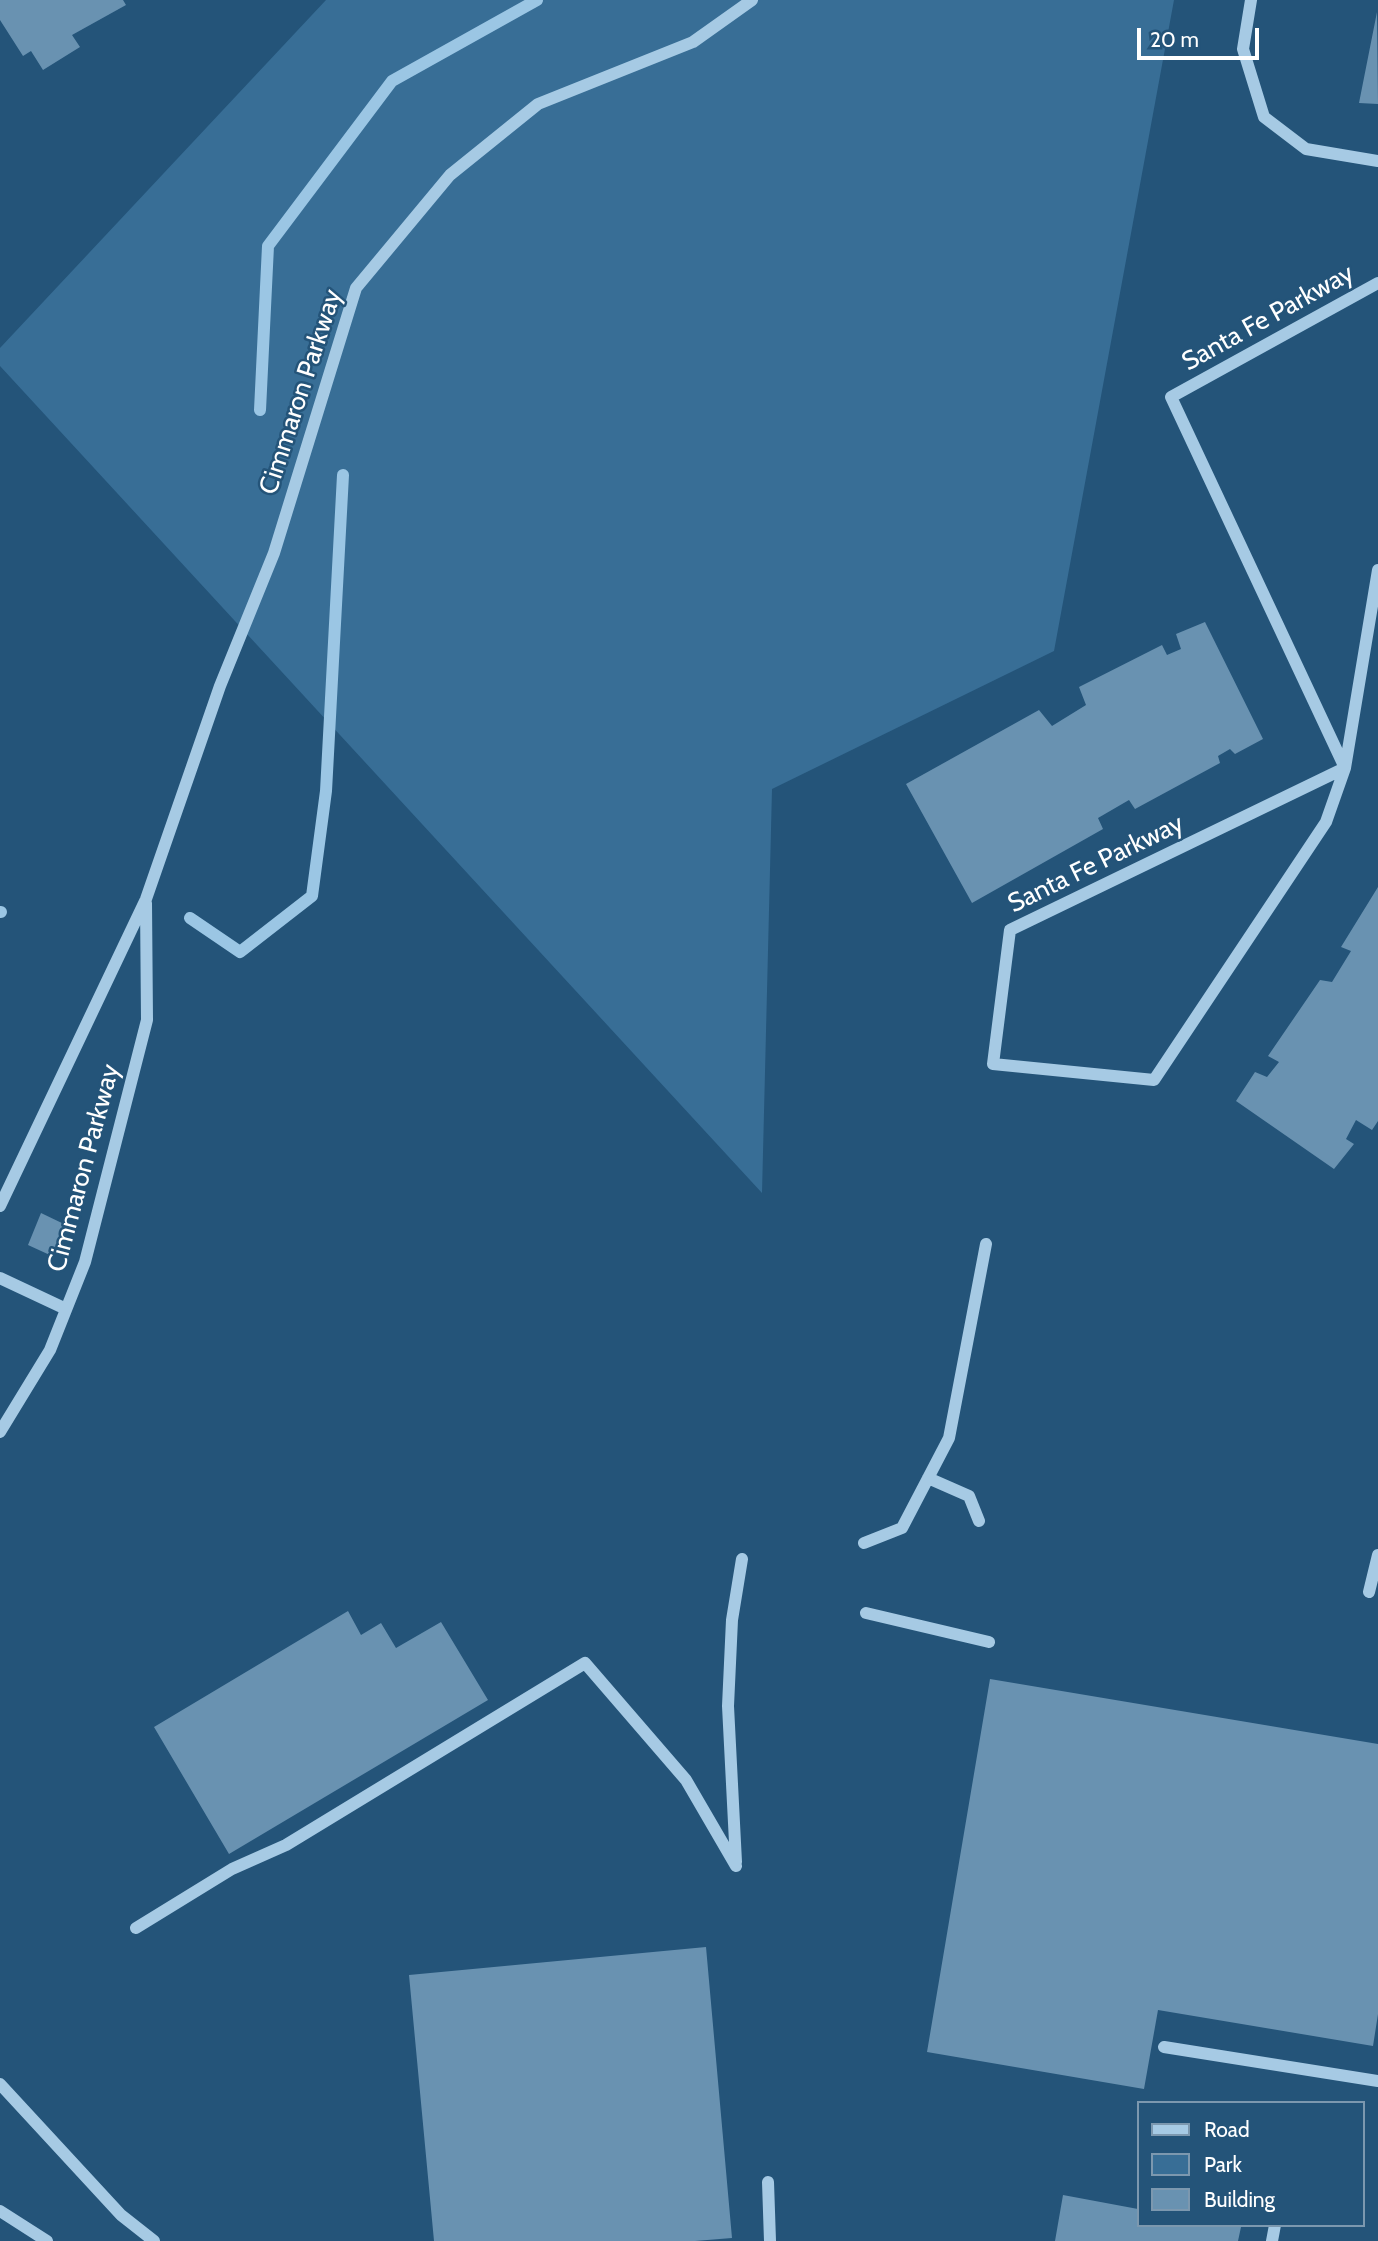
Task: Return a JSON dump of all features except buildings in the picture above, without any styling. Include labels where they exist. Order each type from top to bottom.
[{"type":"street","name":"Cimmaron Parkway","points":[[0,1206],[146,899],[220,686],[274,553],[356,288],[450,175],[538,104],[693,42],[752,0]]},
{"type":"street","points":[[1251,0],[1242,49],[1264,117],[1306,149],[1378,161]]},
{"type":"street","name":"Santa Fe Parkway","points":[[1345,768],[1171,397],[1378,283]]},
{"type":"street","name":"Santa Fe Parkway","points":[[1345,768],[1010,930],[993,1064],[1154,1080],[1326,822],[1345,768],[1378,570]]},
{"type":"street","name":"Cimmaron Parkway","points":[[0,1432],[50,1350],[85,1262],[147,1020],[146,899]]},
{"type":"street","points":[[864,1543],[902,1528],[949,1438],[986,1244]]},
{"type":"street","points":[[0,1278],[66,1309]]},
{"type":"street","points":[[928,1478],[969,1496],[979,1521]]},
{"type":"street","points":[[1369,1592],[1378,1555]]},
{"type":"street","points":[[136,1928],[232,1869],[286,1845],[585,1663],[686,1780],[736,1866],[728,1706],[732,1620],[742,1559]]},
{"type":"street","points":[[866,1613],[989,1642]]},
{"type":"street","points":[[1164,2047],[1378,2081]]},
{"type":"street","points":[[0,2084],[121,2215],[154,2241]]},
{"type":"street","points":[[768,2182],[770,2241]]},
{"type":"street","points":[[0,2211],[47,2241]]},
{"type":"green space","points":[[326,0],[1174,0],[1054,651],[772,789],[762,1193],[0,366],[0,348]]},
{"type":"waterway","points":[[260,410],[268,246],[392,81],[537,0]]},
{"type":"waterway","points":[[190,918],[240,952],[312,896],[326,791],[343,475]]}]
